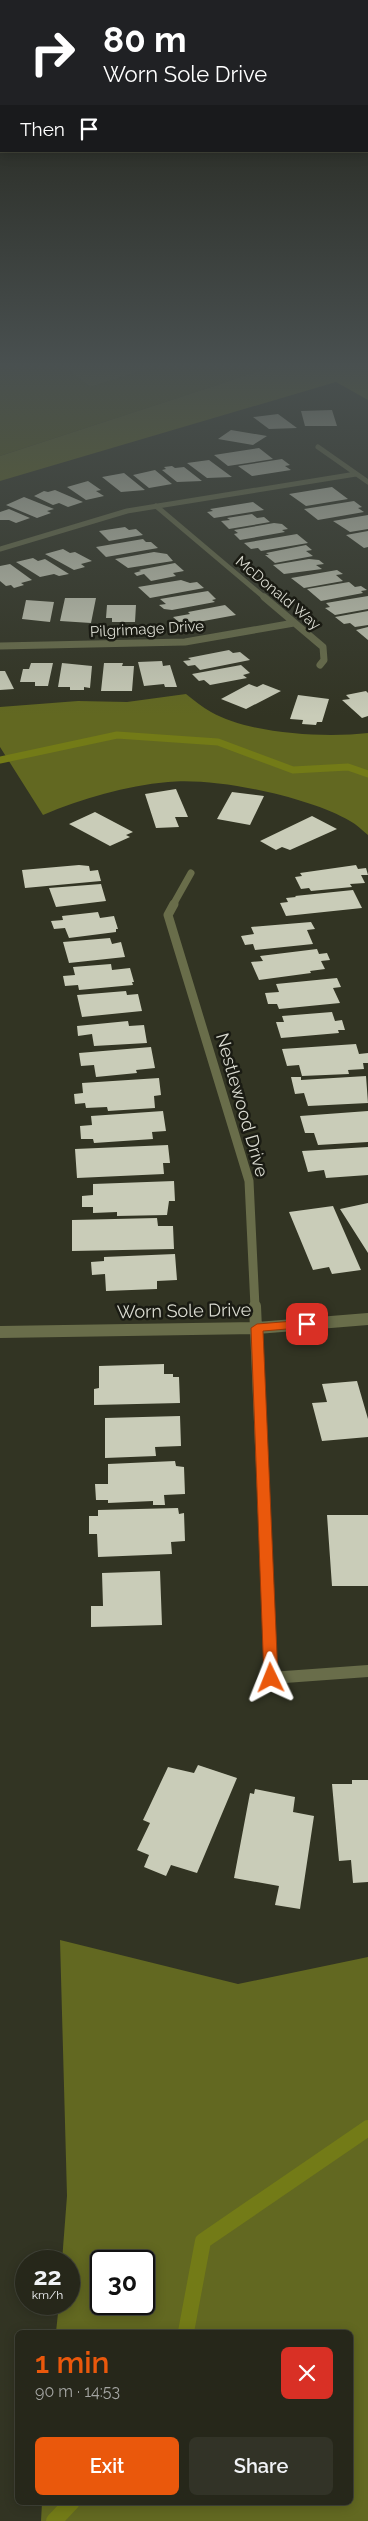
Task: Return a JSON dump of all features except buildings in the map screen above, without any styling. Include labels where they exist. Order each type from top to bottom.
[{"type":"street","points":[[0,549],[34,541],[112,515],[156,506],[314,481]]},
{"type":"street","name":"McDonald Way","points":[[156,506],[322,647],[324,660],[320,666]]},
{"type":"street","name":"Pilgrimage Drive","points":[[0,646],[185,642],[294,624]]},
{"type":"street","name":"Nestlewood Drive","points":[[191,873],[168,915],[249,1181],[271,1678],[368,1671]]},
{"type":"street","name":"Worn Sole Drive","points":[[0,1332],[257,1328],[368,1318]]},
{"type":"green space","points":[[186,694],[211,712],[227,719],[266,730],[331,735],[368,733],[368,835],[350,821],[311,804],[236,786],[188,781],[136,786],[89,798],[43,815],[0,747],[0,707],[78,701],[127,702]]},
{"type":"green space","points":[[60,1940],[238,1984],[368,1957],[368,2521],[41,2521],[42,2505],[353,2505],[353,2330],[56,2330],[58,2315],[80,2315],[80,2250],[63,2250],[67,2196]]},
{"type":"waterway","points":[[0,760],[117,735],[218,742],[293,770],[348,767],[368,774]]},
{"type":"waterway","points":[[186,2330],[203,2241],[368,2128]]},
{"type":"waterway","points":[[54,2521],[69,2505]]},
{"type":"route","points":[[271,1678],[257,1328],[307,1324]]}]
